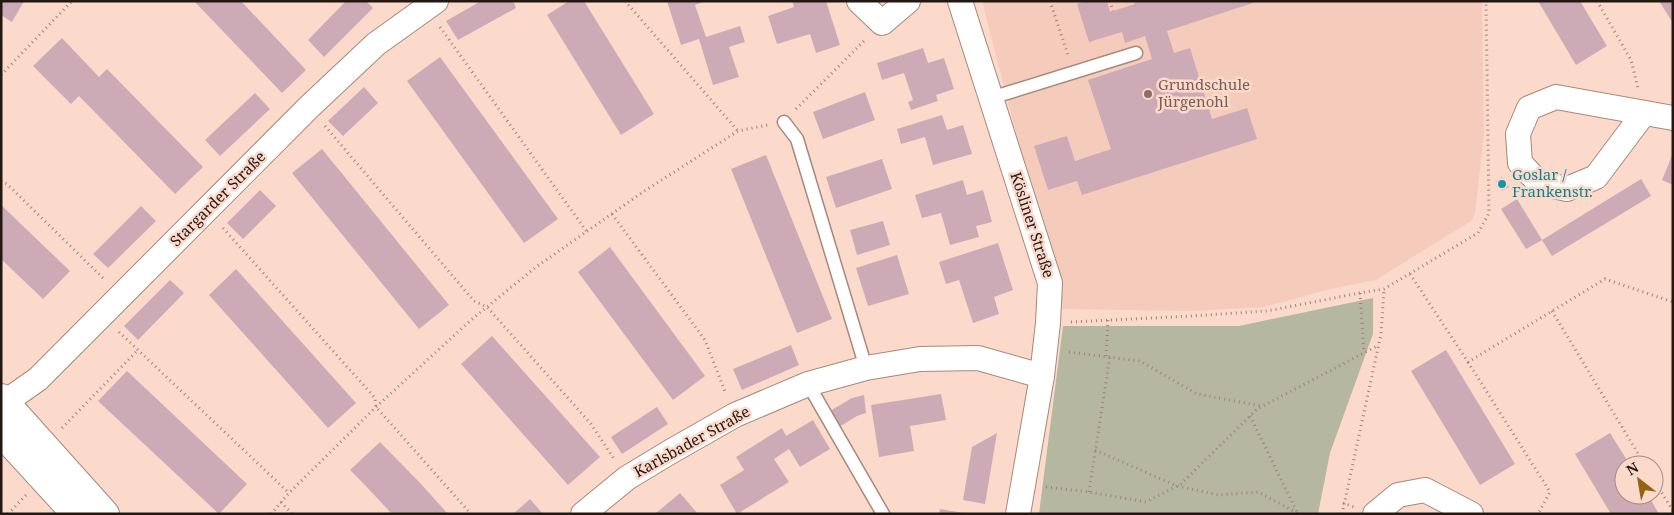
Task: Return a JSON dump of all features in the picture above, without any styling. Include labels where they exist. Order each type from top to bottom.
[{"type":"street","points":[[859,1],[882,23],[908,1]]},
{"type":"street","name":"Kösliner Straße","points":[[960,1],[1050,283],[1046,351],[1018,514]]},
{"type":"street","name":"Stargarder Straße","points":[[3,402],[38,379],[309,107],[376,44],[431,5]]},
{"type":"street","points":[[1644,113],[1596,177],[1567,189],[1539,182],[1520,163],[1518,134],[1529,108],[1556,97],[1673,118]]},
{"type":"street","name":"Karlsbader Straße","points":[[583,514],[627,478],[670,452],[735,415],[808,384],[866,368],[920,359],[978,358],[1042,376]]},
{"type":"street","points":[[3,402],[105,514]]},
{"type":"street","points":[[1,432],[76,514]]},
{"type":"street","points":[[1375,514],[1398,495],[1425,490],[1471,514]]},
{"type":"lane","points":[[991,98],[1136,53]]},
{"type":"lane","points":[[784,122],[798,139],[866,368]]},
{"type":"lane","points":[[808,384],[883,514]]},
{"type":"path","points":[[1,75],[72,1]]},
{"type":"path","points":[[625,1],[738,131]]},
{"type":"path","points":[[1050,1],[1074,72]]},
{"type":"path","points":[[1110,1],[1113,11]]},
{"type":"path","points":[[1048,323],[1267,311],[1360,292],[1384,290],[1478,233],[1489,213],[1486,1]]},
{"type":"path","points":[[1597,1],[1631,60],[1644,113]]},
{"type":"path","points":[[431,5],[587,232]]},
{"type":"path","points":[[271,514],[289,493],[376,407],[487,307],[536,268],[643,192],[738,131],[784,122],[882,23]]},
{"type":"path","points":[[309,107],[474,301],[487,307],[591,424],[627,478]]},
{"type":"path","points":[[1,181],[7,184],[121,296]]},
{"type":"path","points":[[208,210],[374,398],[376,407],[471,514]]},
{"type":"path","points":[[612,214],[706,340],[735,415]]},
{"type":"path","points":[[1410,274],[1550,492],[1538,514]]},
{"type":"path","points":[[1468,362],[1605,279],[1673,302]]},
{"type":"path","points":[[1342,514],[1382,334],[1384,290]]},
{"type":"path","points":[[1360,292],[1364,352]]},
{"type":"path","points":[[1552,311],[1639,455]]},
{"type":"path","points":[[101,315],[289,493]]},
{"type":"path","points":[[1088,492],[1108,356],[1108,320]]},
{"type":"path","points":[[1023,485],[1088,492],[1146,502],[1181,484],[1250,416],[1263,406],[1379,344]]},
{"type":"path","points":[[57,433],[138,350]]},
{"type":"path","points":[[1046,351],[1108,356],[1140,361],[1197,394],[1263,406]]},
{"type":"path","points":[[1250,416],[1298,513]]},
{"type":"path","points":[[1095,450],[1177,486],[1219,494],[1258,492],[1298,513]]},
{"type":"path","points":[[8,514],[28,493]]},
{"type":"path","points":[[1664,496],[1673,511]]},
{"type":"path","points":[[281,502],[292,514]]},
{"type":"shaded area","points":[[982,1],[1482,1],[1484,134],[1475,214],[1471,221],[1376,280],[1330,289],[1265,307],[1191,311],[1061,309]]},
{"type":"green space","points":[[1373,298],[1373,334],[1330,453],[1318,514],[1039,514],[1063,326],[1239,326]]},
{"type":"building","points":[[1,1],[24,1],[12,22],[1,15]]},
{"type":"building","points":[[194,1],[241,1],[306,70],[282,93]]},
{"type":"building","points":[[346,1],[366,1],[373,8],[324,57],[308,40]]},
{"type":"building","points":[[481,1],[513,1],[516,8],[458,40],[446,21]]},
{"type":"building","points":[[569,1],[584,1],[654,114],[621,135],[547,15]]},
{"type":"building","points":[[667,1],[706,1],[695,5],[706,37],[740,26],[745,42],[729,47],[739,77],[713,85],[699,39],[681,45]]},
{"type":"building","points":[[792,1],[826,1],[840,45],[816,53],[810,34],[777,44],[768,16],[794,7]]},
{"type":"building","name":"Grundschule Jürgenohl","points":[[1085,1],[1107,1],[1110,12],[1135,4],[1134,1],[1259,1],[1167,31],[1174,53],[1190,48],[1212,119],[1247,108],[1257,139],[1082,195],[1077,181],[1048,190],[1034,146],[1067,136],[1075,161],[1111,149],[1088,80],[1152,59],[1145,36],[1125,43],[1122,32],[1089,42],[1077,4]]},
{"type":"building","points":[[1538,1],[1580,1],[1607,46],[1576,65]]},
{"type":"building","points":[[1659,1],[1673,1],[1673,23]]},
{"type":"building","points":[[62,38],[99,77],[107,69],[203,167],[175,194],[79,96],[71,104],[33,66]]},
{"type":"building","points":[[923,48],[928,63],[944,58],[954,89],[936,95],[938,101],[911,110],[908,102],[913,100],[904,73],[882,80],[877,63]]},
{"type":"building","points":[[440,57],[558,219],[524,243],[407,81]]},
{"type":"building","points":[[364,87],[378,103],[343,136],[328,121]]},
{"type":"building","points":[[865,92],[875,120],[823,139],[813,112]]},
{"type":"building","points":[[255,93],[270,109],[220,156],[205,140]]},
{"type":"building","points":[[942,115],[947,130],[963,125],[972,154],[933,165],[925,137],[901,144],[897,129]]},
{"type":"building","points":[[322,149],[449,305],[419,329],[292,173]]},
{"type":"building","points":[[1673,153],[1673,185],[1662,180]]},
{"type":"building","points":[[766,155],[832,319],[797,333],[731,169]]},
{"type":"building","points":[[882,159],[892,189],[836,208],[826,177]]},
{"type":"building","name":"Goslar / Frankenstr.","points":[[1502,177],[1509,187],[1502,191],[1496,181]]},
{"type":"building","points":[[1641,179],[1651,196],[1552,256],[1542,240]]},
{"type":"building","points":[[963,180],[967,195],[983,190],[992,222],[976,226],[979,237],[950,245],[941,213],[922,218],[915,195]]},
{"type":"building","points":[[260,190],[276,206],[243,239],[227,223]]},
{"type":"building","points":[[1517,199],[1542,240],[1526,249],[1501,209]]},
{"type":"building","points":[[1,205],[70,271],[43,299],[1,259]]},
{"type":"building","points":[[141,206],[156,221],[108,268],[93,254]]},
{"type":"building","points":[[883,221],[890,245],[857,255],[850,230]]},
{"type":"building","points":[[998,243],[1013,290],[994,297],[999,314],[973,323],[959,280],[946,284],[939,262]]},
{"type":"building","points":[[610,247],[705,376],[673,400],[578,272]]},
{"type":"building","points":[[897,255],[909,294],[868,306],[856,268]]},
{"type":"building","points":[[236,269],[356,403],[328,428],[209,295]]},
{"type":"building","points":[[170,280],[184,293],[138,340],[124,326]]},
{"type":"building","points":[[492,336],[600,457],[568,485],[461,364]]},
{"type":"building","points":[[791,345],[799,365],[742,390],[733,369]]},
{"type":"building","points":[[1446,350],[1515,464],[1480,485],[1411,371]]},
{"type":"building","points":[[127,371],[247,484],[219,514],[98,401]]},
{"type":"building","points":[[941,394],[946,420],[910,426],[914,451],[879,457],[871,405]]},
{"type":"building","points":[[864,395],[866,413],[839,427],[830,411],[852,398]]},
{"type":"building","points":[[657,407],[668,424],[622,454],[611,437]]},
{"type":"building","points":[[813,420],[830,449],[800,467],[789,449],[774,459],[789,482],[737,514],[720,485],[744,470],[736,457],[782,428],[786,436]]},
{"type":"building","points":[[997,433],[985,504],[963,500],[972,447]]},
{"type":"building","points":[[1610,433],[1624,455],[1614,455],[1614,505],[1654,505],[1659,514],[1611,514],[1575,454]]},
{"type":"building","points":[[380,442],[448,514],[392,514],[350,470]]},
{"type":"building","points":[[680,493],[698,514],[655,514]]},
{"type":"building","points":[[530,499],[543,514],[513,514]]},
{"type":"building","points":[[940,509],[963,513],[939,514]]},
{"type":"place","name":"Grundschule Jürgenohl","points":[[1148,94]]},
{"type":"place","name":"Goslar / Frankenstr.","points":[[1502,184]]}]
